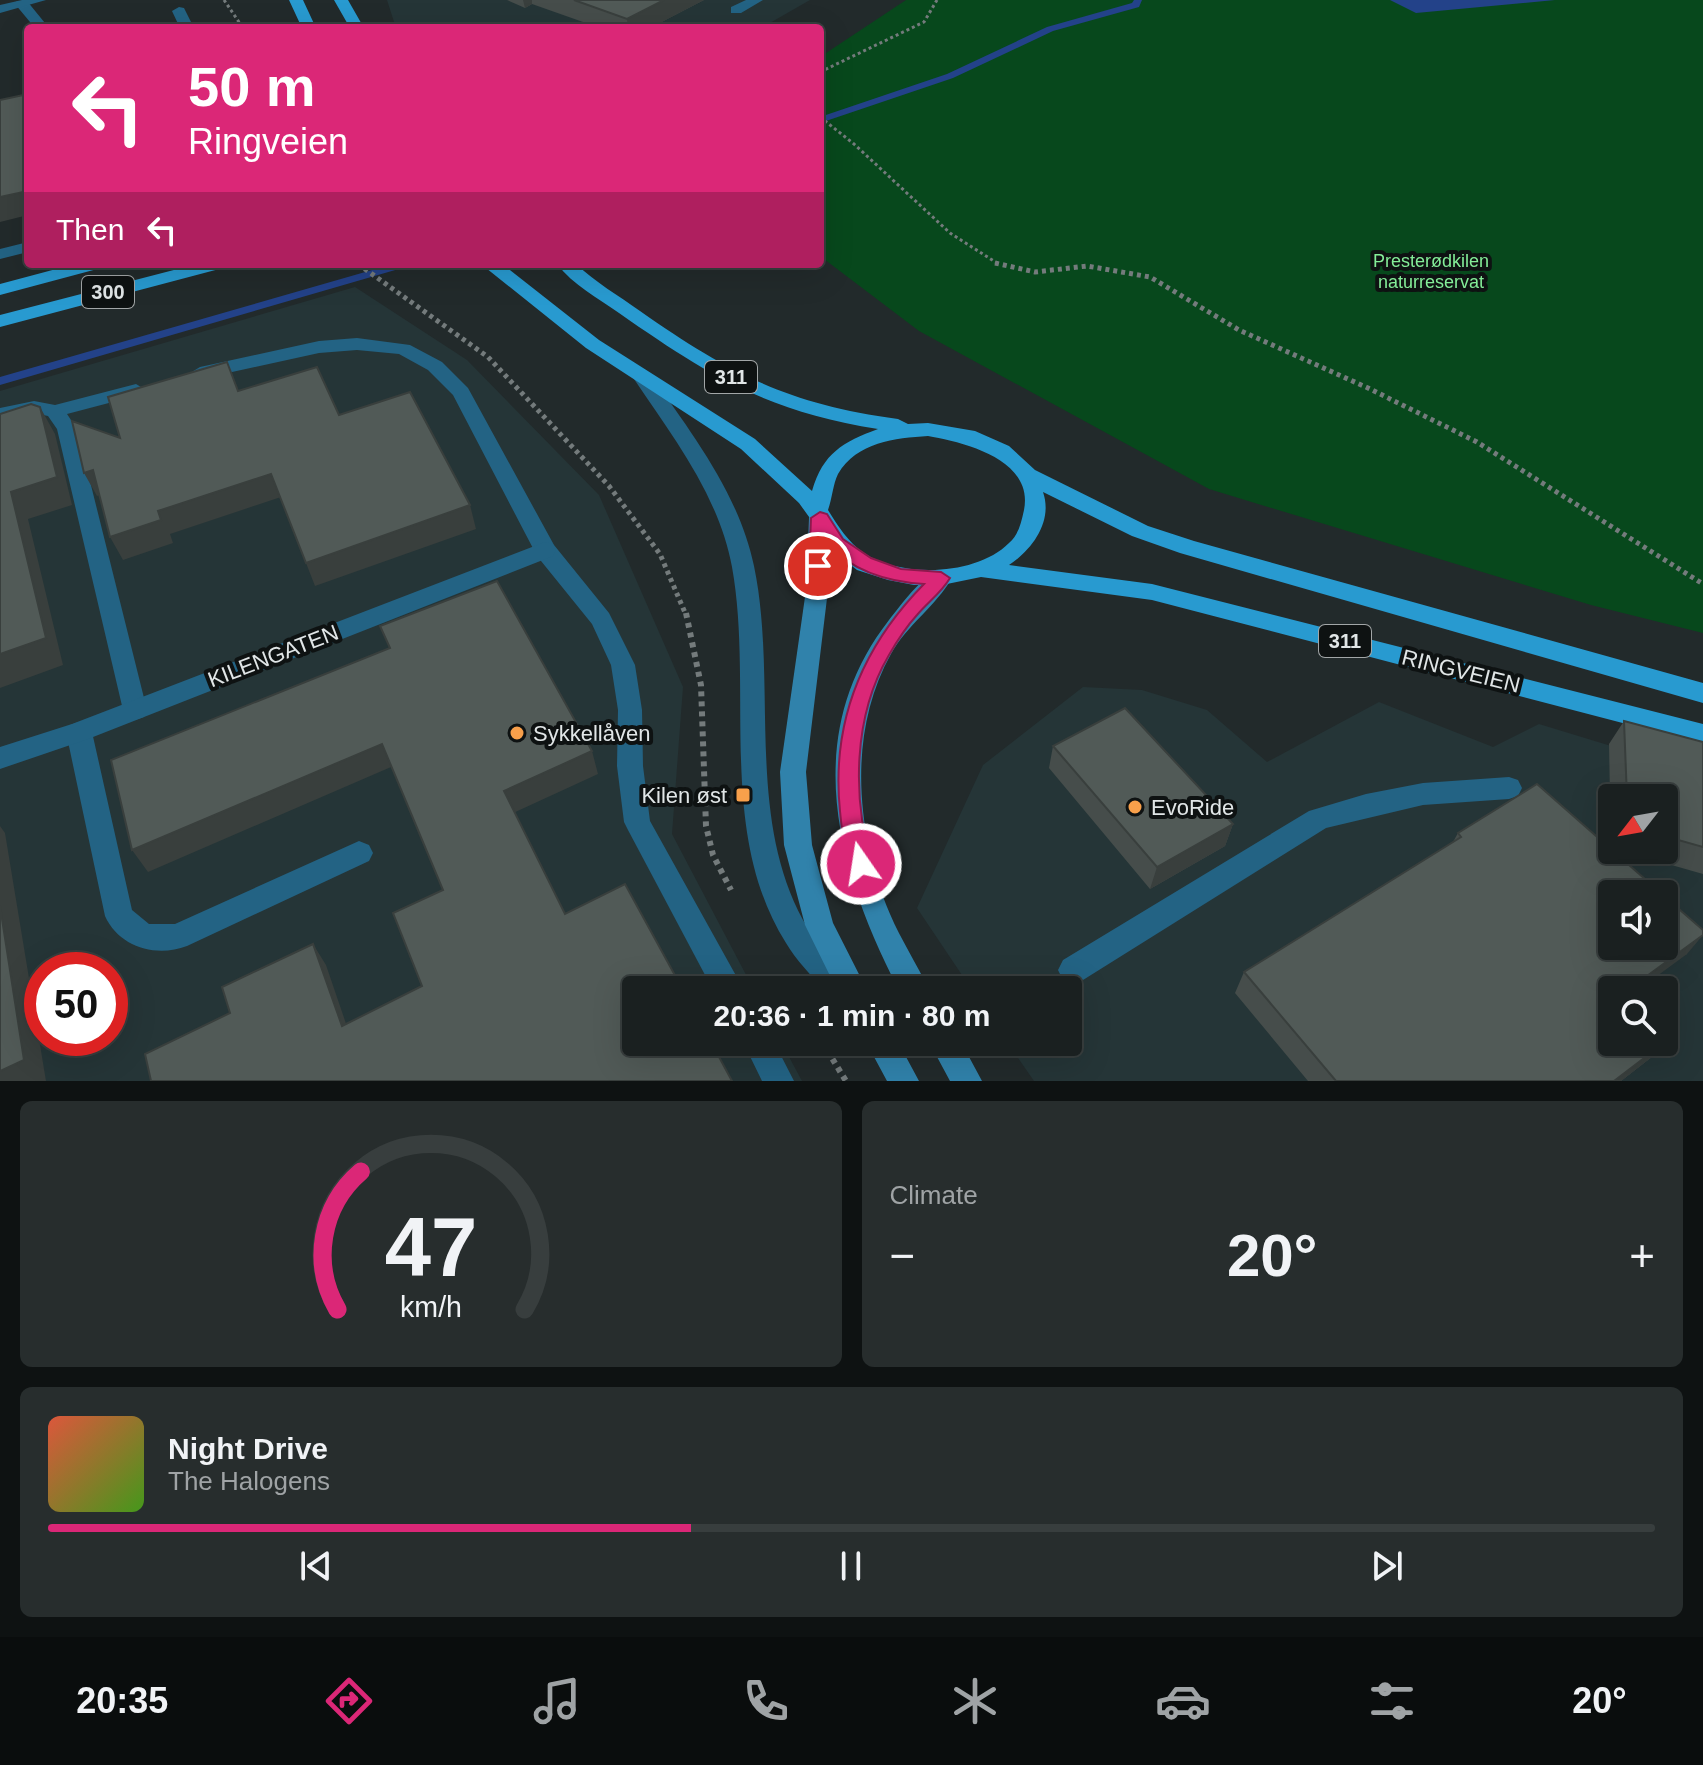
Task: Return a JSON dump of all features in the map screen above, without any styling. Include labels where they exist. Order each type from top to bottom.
[{"type":"main road","points":[[296,0],[307,24]]},
{"type":"main road","points":[[341,0],[355,24]]},
{"type":"main road","name":"300","points":[[0,290],[80,268]]},
{"type":"main road","name":"300","points":[[0,321],[202,268]]},
{"type":"main road","points":[[495,268],[566,325],[644,379],[748,444],[819,514],[817,590],[793,772],[798,845],[819,925],[845,976]]},
{"type":"main road","name":"311","points":[[570,268],[723,374],[791,402],[859,421],[923,429]]},
{"type":"main road","name":"RINGVEIEN","points":[[1703,693],[1140,531],[1025,474],[993,446],[947,431],[894,431],[867,439],[845,452],[828,469],[819,489],[819,514],[836,543],[864,563],[900,576],[941,578],[983,570],[1152,592],[1703,734]]},
{"type":"main road","name":"RINGVEIEN","points":[[983,570],[1014,551],[1032,527],[1036,500],[1025,474]]},
{"type":"main road","points":[[907,976],[875,911],[854,840],[847,773],[859,703],[879,654],[909,611],[941,578]]},
{"type":"main road","points":[[889,1056],[904,1081]]},
{"type":"main road","points":[[952,1056],[967,1081]]},
{"type":"street","points":[[0,9],[39,0]]},
{"type":"street","points":[[736,10],[756,0]]},
{"type":"street","points":[[22,4],[39,24]]},
{"type":"street","points":[[179,11],[185,24]]},
{"type":"street","points":[[0,254],[24,248]]},
{"type":"street","points":[[0,414],[34,407],[55,411],[319,347],[357,344],[403,349],[435,366],[461,392],[545,550],[601,619],[623,665],[630,710],[630,766],[637,822],[721,976]]},
{"type":"street","points":[[644,379],[709,477],[730,524],[742,565],[751,631],[754,767],[762,847],[791,926],[832,976]]},
{"type":"street","points":[[55,411],[67,429],[135,710]]},
{"type":"street","name":"KILENGATEN","points":[[0,758],[79,732],[545,550]]},
{"type":"street","points":[[79,732],[119,916],[135,934],[153,940],[177,937],[359,853]]},
{"type":"street","points":[[1073,970],[1318,819],[1366,805],[1423,794],[1509,788]]},
{"type":"street","points":[[766,1056],[779,1081]]},
{"type":"path","points":[[224,0],[241,24]]},
{"type":"path","points":[[824,70],[924,22],[937,0]]},
{"type":"path","points":[[824,120],[950,233],[997,264],[1035,272],[1087,266],[1150,277],[1239,330],[1465,436],[1703,584]]},
{"type":"path","points":[[609,486],[660,554],[685,609],[701,685],[706,826],[713,855],[737,901]]},
{"type":"path","points":[[831,1056],[846,1081]]},
{"type":"shaded area","points":[[387,0],[810,0],[768,24],[395,24]]},
{"type":"shaded area","points":[[355,287],[467,360],[599,495],[683,687],[672,834],[747,976],[622,976],[622,1056],[789,1056],[802,1081],[0,1081],[0,391]]},
{"type":"shaded area","points":[[1083,687],[1142,690],[1207,710],[1267,762],[1379,702],[1493,747],[1539,724],[1703,774],[1703,1081],[1034,1081],[1017,1056],[1082,1056],[1082,976],[963,976],[917,908],[983,765]]},
{"type":"green space","name":"Presterødkilen naturreservat","points":[[906,0],[1703,0],[1703,633],[1591,605],[1209,489],[919,331],[824,259],[824,54]]},
{"type":"water","points":[[1390,0],[1555,0],[1416,13]]},
{"type":"building","points":[[574,0],[664,0],[627,19]]},
{"type":"building","points":[[24,95],[24,192],[0,197],[0,100]]},
{"type":"building","points":[[227,362],[238,391],[317,367],[339,415],[410,392],[470,505],[306,563],[271,474],[158,511],[161,520],[110,537],[93,470],[84,473],[72,421],[120,438],[108,397]]},
{"type":"building","points":[[31,404],[40,407],[57,477],[11,492],[46,638],[0,654],[0,414]]},
{"type":"building","points":[[497,581],[592,751],[504,791],[565,914],[625,884],[675,976],[622,976],[622,1056],[719,1056],[732,1081],[151,1081],[145,1054],[230,1013],[222,987],[313,944],[342,1026],[422,986],[393,913],[443,890],[382,744],[132,850],[111,760],[390,648],[380,626]]},
{"type":"building","name":"EvoRide","points":[[1125,708],[1233,824],[1157,867],[1053,746]]},
{"type":"building","points":[[1624,721],[1703,742],[1703,847],[1678,840],[1678,784],[1626,784]]},
{"type":"building","points":[[1537,784],[1598,838],[1598,864],[1628,864],[1646,880],[1598,880],[1598,960],[1669,960],[1647,976],[1598,976],[1598,1056],[1647,1056],[1614,1081],[1336,1081],[1244,972],[1461,837],[1458,833]]},
{"type":"building","points":[[0,906],[24,1060],[0,1071]]},
{"type":"building","points":[[1678,908],[1703,930],[1703,935],[1678,953]]},
{"type":"waterway","points":[[824,119],[950,76],[1050,29],[1136,5],[1138,0]]},
{"type":"waterway","points":[[0,381],[391,268]]},
{"type":"place","name":"Sykkellåven","points":[[517,733]]},
{"type":"place","name":"Kilen øst","points":[[743,795]]},
{"type":"place","name":"EvoRide","points":[[1135,807]]},
{"type":"route","points":[[818,566],[820,518],[836,543],[864,563],[900,576],[941,578],[909,611],[879,654],[859,703],[847,773],[854,840],[861,864]]}]
